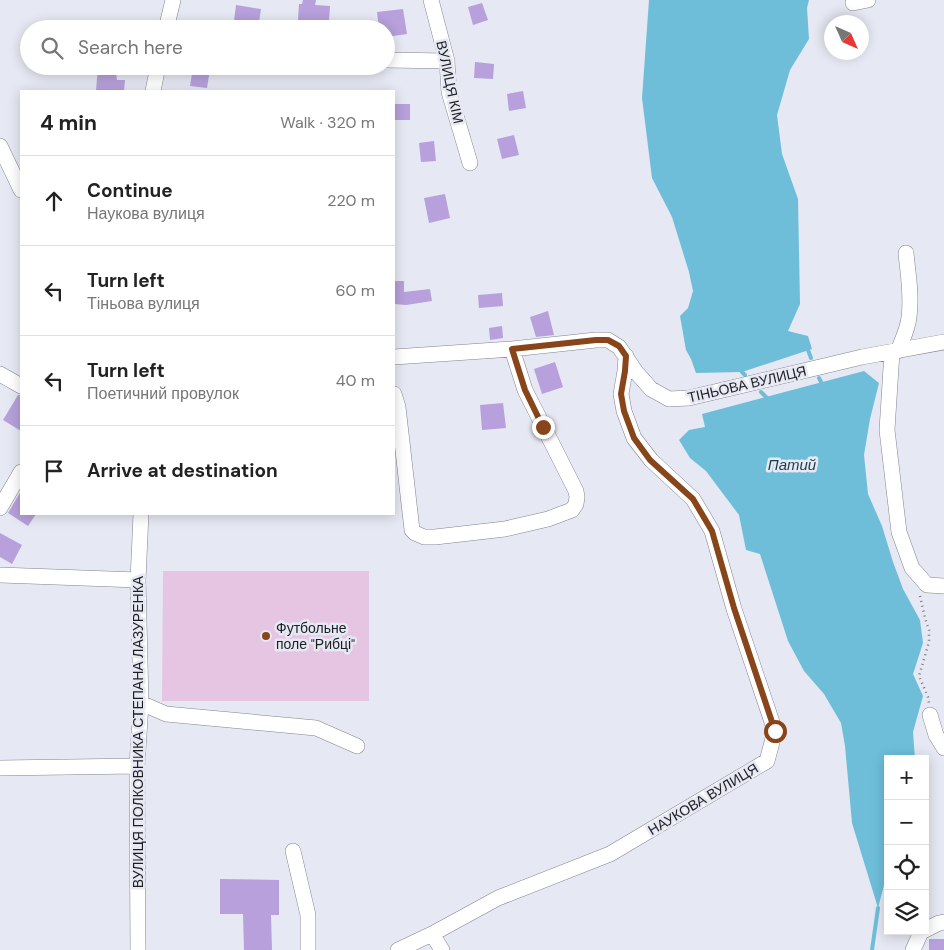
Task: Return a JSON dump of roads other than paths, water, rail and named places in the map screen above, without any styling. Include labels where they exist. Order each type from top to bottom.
[{"type":"street","points":[[168,20],[173,0]]},
{"type":"street","name":"ВУЛИЦЯ КІМ","points":[[431,0],[447,61],[449,92],[470,163]]},
{"type":"street","points":[[395,60],[447,61]]},
{"type":"street","points":[[153,90],[156,75]]},
{"type":"street","points":[[0,146],[20,188]]},
{"type":"street","points":[[906,253],[910,317],[906,331],[895,351],[887,430],[899,532],[912,568],[927,585],[944,586]]},
{"type":"street","name":"ТІНЬОВА ВУЛИЦЯ","points":[[395,357],[608,340],[619,346],[636,372],[651,389],[669,399],[688,398],[854,359],[944,342]]},
{"type":"street","points":[[395,397],[398,407],[412,530],[415,534],[424,537],[435,537],[505,529],[548,519],[572,510],[576,504],[576,491],[525,390],[512,349]]},
{"type":"street","name":"НАУКОВА ВУЛИЦЯ","points":[[398,950],[498,898],[610,854],[767,761],[775,731],[734,608],[712,531],[693,499],[650,460],[634,438],[624,411],[621,394],[626,356]]},
{"type":"street","points":[[0,374],[20,385]]},
{"type":"street","points":[[0,508],[20,474]]},
{"type":"street","name":"ВУЛИЦЯ ПОЛКОВНИКА СТЕПАНА ЛАЗУРЕНКА","points":[[138,950],[137,766],[141,703],[138,580],[141,515]]},
{"type":"street","points":[[0,576],[138,580]]},
{"type":"street","points":[[141,703],[166,714],[316,728],[357,746]]},
{"type":"street","points":[[930,715],[936,735],[944,748]]},
{"type":"street","points":[[0,768],[137,766]]},
{"type":"street","points":[[294,851],[308,915],[308,950]]},
{"type":"street","points":[[929,928],[944,922]]},
{"type":"street","points":[[432,934],[442,950]]},
{"type":"street","points":[[913,950],[920,935]]},
{"type":"water","points":[[649,0],[809,0],[807,8],[809,39],[790,70],[777,115],[782,154],[798,199],[800,304],[788,331],[808,336],[812,349],[742,372],[696,373],[686,350],[680,316],[688,308],[693,291],[689,272],[672,217],[652,178],[642,98]]},
{"type":"water","name":"Патий","points":[[864,371],[879,383],[864,455],[868,494],[882,526],[903,589],[920,620],[923,643],[913,674],[923,696],[913,732],[915,755],[884,755],[884,885],[878,908],[852,823],[841,723],[824,694],[804,671],[788,641],[760,554],[746,550],[739,515],[706,471],[690,458],[679,440],[689,430],[705,427],[702,414]]},
{"type":"waterway","points":[[808,350],[811,358]]},
{"type":"waterway","points":[[742,372],[745,375]]},
{"type":"waterway","points":[[819,378],[821,382]]},
{"type":"waterway","points":[[761,392],[766,397]]},
{"type":"waterway","points":[[872,950],[878,908]]},
{"type":"place","name":"Футбольне поле \"Рибці\"","points":[[266,636]]}]
